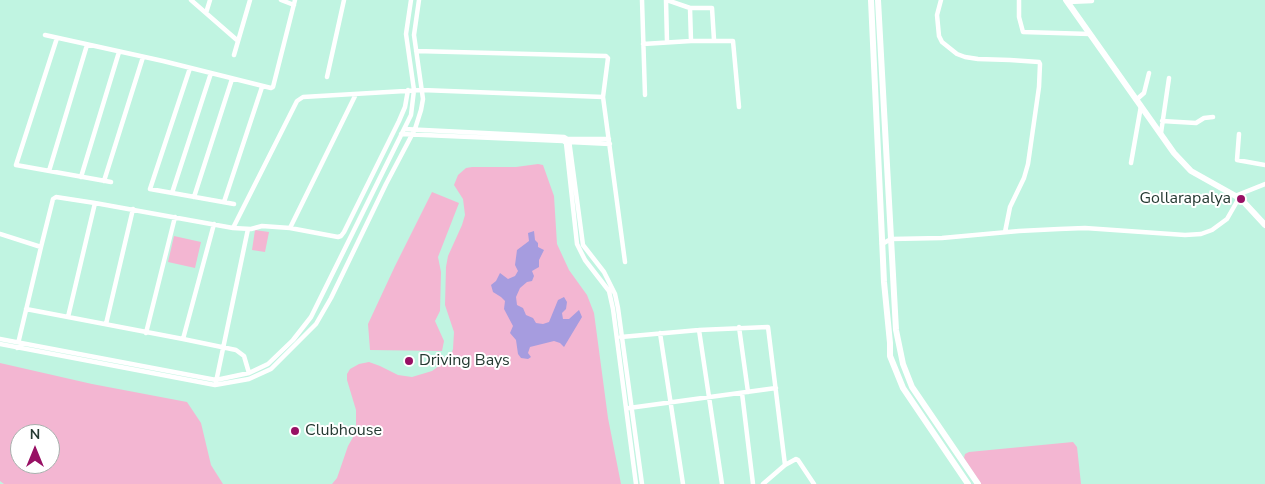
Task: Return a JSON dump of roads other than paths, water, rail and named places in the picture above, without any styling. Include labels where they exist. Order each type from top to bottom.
[{"type":"street","points":[[191,0],[238,41]]},
{"type":"street","points":[[206,13],[210,0]]},
{"type":"street","points":[[234,55],[250,0]]},
{"type":"street","points":[[45,35],[270,88],[273,87],[295,3],[281,0]]},
{"type":"street","points":[[327,76],[344,0]]},
{"type":"street","points":[[216,383],[249,373],[268,364],[293,340],[311,317],[410,115],[414,90],[406,34],[411,0]]},
{"type":"street","points":[[0,344],[17,345],[216,383],[249,379],[271,369],[316,324],[331,298],[386,184],[412,136],[421,110],[422,90],[414,35],[419,0]]},
{"type":"street","points":[[642,0],[645,95]]},
{"type":"street","points":[[667,42],[667,0],[690,8],[712,8],[714,40]]},
{"type":"street","points":[[871,0],[882,244],[890,356],[903,388],[968,484]]},
{"type":"street","points":[[878,0],[896,330],[903,364],[912,387],[978,484]]},
{"type":"street","points":[[941,0],[937,15],[939,36],[942,42],[957,54],[978,59],[1039,62],[1040,64],[1039,87],[1028,164],[1024,178],[1010,207],[1005,232]]},
{"type":"street","points":[[1019,0],[1019,17],[1023,32],[1090,34]]},
{"type":"street","points":[[1067,1],[1174,152],[1191,171],[1237,197],[1265,224]]},
{"type":"street","points":[[1067,1],[1092,1]]},
{"type":"street","points":[[690,8],[691,41]]},
{"type":"street","points":[[57,38],[16,165],[111,182]]},
{"type":"street","points":[[642,44],[714,40],[730,40],[734,42],[739,107]]},
{"type":"street","points":[[49,171],[87,45]]},
{"type":"street","points":[[416,51],[604,56],[608,58],[603,97],[625,262]]},
{"type":"street","points":[[81,176],[119,52]]},
{"type":"street","points":[[104,181],[143,57]]},
{"type":"street","points":[[190,68],[150,189],[234,204]]},
{"type":"street","points":[[172,193],[211,73]]},
{"type":"street","points":[[1131,163],[1138,103],[1144,93],[1148,73]]},
{"type":"street","points":[[1161,134],[1169,78]]},
{"type":"street","points":[[194,197],[232,79]]},
{"type":"street","points":[[224,202],[262,87]]},
{"type":"street","points":[[17,345],[54,198],[134,209],[234,228],[248,229],[262,226],[290,228],[338,237],[344,232],[399,121],[405,107],[408,90]]},
{"type":"street","points":[[234,228],[300,99],[408,90],[603,97]]},
{"type":"street","points":[[290,228],[356,94]]},
{"type":"street","points":[[1162,121],[1196,122],[1204,118],[1213,117]]},
{"type":"street","points":[[404,129],[567,141]]},
{"type":"street","points":[[401,134],[412,136],[610,141]]},
{"type":"street","points":[[1239,134],[1238,160],[1265,165]]},
{"type":"street","points":[[567,141],[577,244],[585,260],[609,291],[620,337],[636,484]]},
{"type":"street","points":[[882,244],[891,240],[1085,228],[1185,235],[1201,234],[1212,230],[1228,219],[1237,197],[1265,184]]},
{"type":"street","points":[[68,317],[95,203]]},
{"type":"street","points":[[106,324],[134,209]]},
{"type":"street","points":[[146,332],[174,217]]},
{"type":"street","points":[[183,339],[214,224]]},
{"type":"street","points":[[216,383],[248,229]]},
{"type":"street","points":[[0,234],[41,247]]},
{"type":"street","points":[[341,256],[349,260]]},
{"type":"street","points":[[26,309],[236,350],[244,356],[249,373]]},
{"type":"street","points":[[620,337],[700,330],[768,327],[785,465]]},
{"type":"street","points":[[739,328],[748,392]]},
{"type":"street","points":[[700,330],[722,484]]},
{"type":"street","points":[[660,333],[683,484]]},
{"type":"street","points":[[0,339],[17,345]]},
{"type":"street","points":[[629,408],[776,388]]},
{"type":"street","points":[[742,393],[753,484]]},
{"type":"street","points":[[629,408],[642,484]]},
{"type":"street","points":[[762,484],[793,459],[798,460],[814,484]]},
{"type":"place","name":"Gollarapalya","points":[[1241,199]]},
{"type":"place","name":"Driving Bays","points":[[409,361]]},
{"type":"place","name":"Clubhouse","points":[[295,431]]}]
